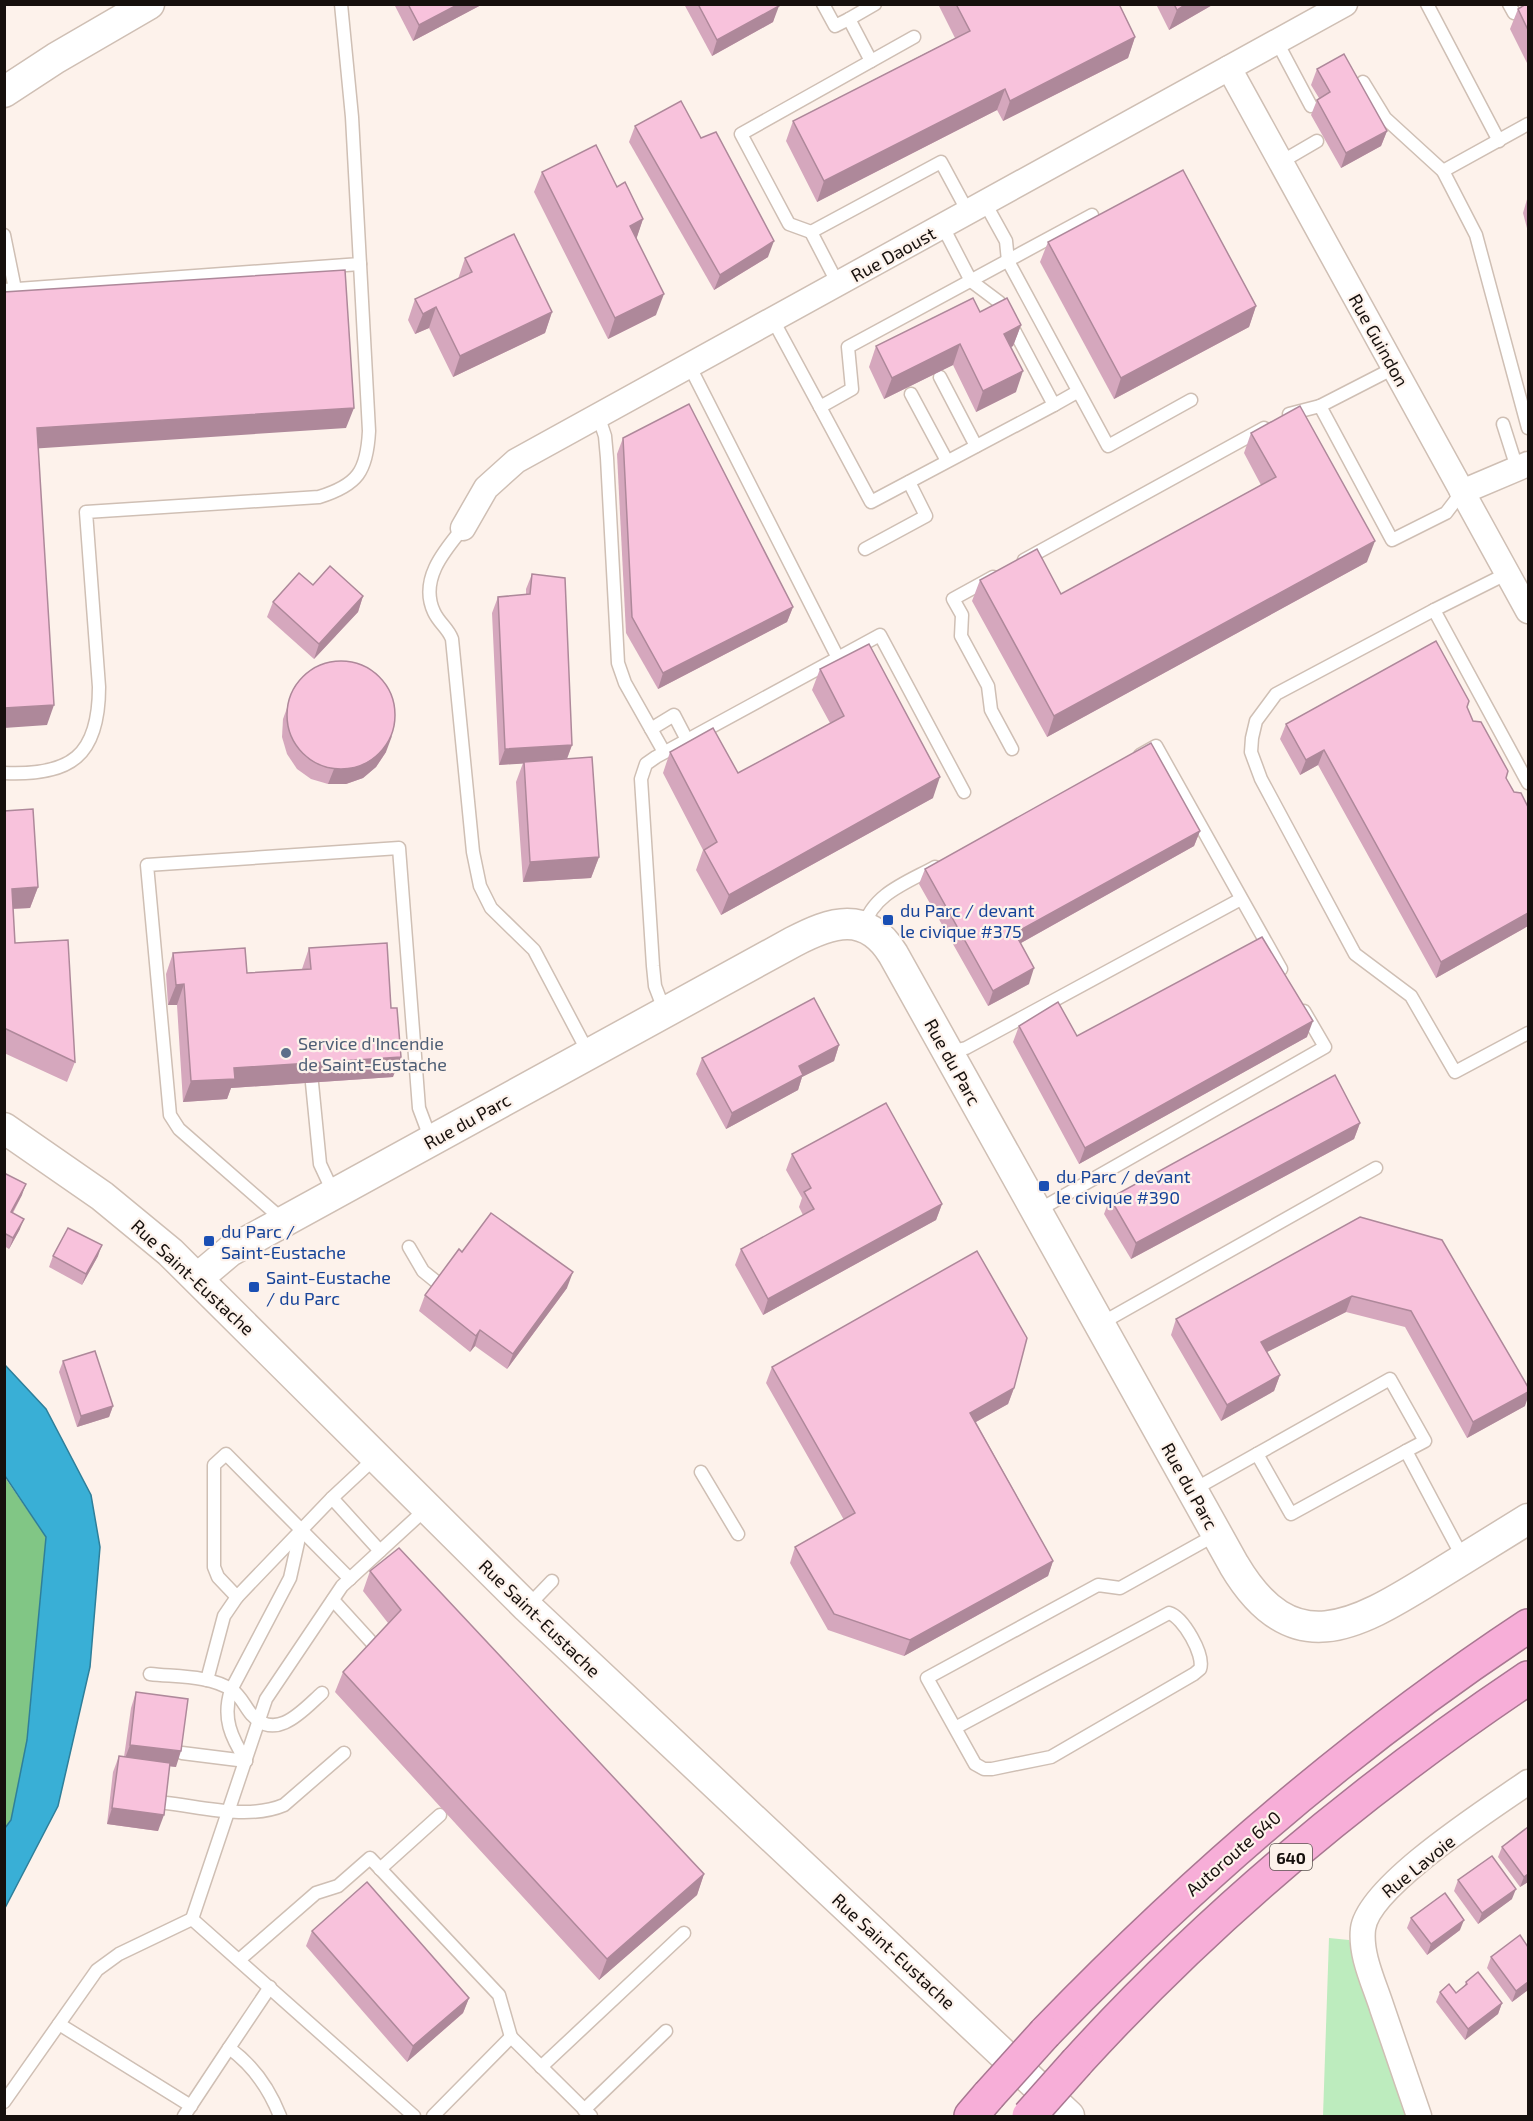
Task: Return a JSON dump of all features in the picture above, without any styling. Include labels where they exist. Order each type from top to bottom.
[{"type":"highway","name":"Autoroute 640","points":[[980,2106],[1045,2033],[1121,1956],[1247,1839],[1422,1700],[1528,1626]]},
{"type":"highway","name":"640","points":[[1029,2116],[1077,2062],[1174,1963],[1302,1848],[1419,1755],[1528,1678]]},
{"type":"street","points":[[4,92],[56,58],[149,4]]},
{"type":"street","name":"Rue Daoust","points":[[463,528],[472,510],[495,477],[516,460],[1346,4]]},
{"type":"street","name":"Rue Guindon","points":[[1229,69],[1528,611]]},
{"type":"street","points":[[1462,492],[1525,465]]},
{"type":"street","name":"Rue du Parc","points":[[198,1278],[230,1251],[811,932],[840,923],[864,927],[874,932],[887,945],[1217,1534],[1244,1581],[1263,1605],[1286,1618],[1315,1626],[1358,1621],[1391,1604],[1528,1519]]},
{"type":"street","name":"Rue Saint-Eustache","points":[[4,1128],[117,1208],[198,1278],[527,1607],[1069,2116]]},
{"type":"street","name":"Rue Lavoie","points":[[1419,2116],[1365,1956],[1363,1928],[1366,1916],[1382,1893],[1406,1873],[1528,1782]]},
{"type":"lane","points":[[4,773],[41,773],[69,764],[79,757],[93,735],[99,708],[99,687],[86,512],[319,497],[348,486],[358,477],[366,457],[369,431],[352,117],[341,4]]},
{"type":"lane","points":[[823,4],[836,26],[875,4]]},
{"type":"lane","points":[[1427,4],[1499,141]]},
{"type":"lane","points":[[849,19],[871,61]]},
{"type":"lane","points":[[838,284],[811,232],[789,224],[741,135],[914,37]]},
{"type":"lane","points":[[1277,42],[1311,106]]},
{"type":"lane","points":[[1364,82],[1385,118],[1443,171],[1476,235],[1528,428]]},
{"type":"lane","points":[[1443,171],[1528,124]]},
{"type":"lane","points":[[1281,162],[1317,141]]},
{"type":"lane","points":[[811,232],[941,162],[1006,241],[1008,261],[1108,446],[1191,400]]},
{"type":"lane","points":[[820,407],[852,389],[848,347],[1092,215]]},
{"type":"lane","points":[[942,227],[971,281],[999,302],[1054,405]]},
{"type":"lane","points":[[4,235],[10,289],[360,264]]},
{"type":"lane","points":[[773,320],[871,502],[1077,392]]},
{"type":"lane","points":[[689,366],[838,658]]},
{"type":"lane","points":[[1012,749],[991,710],[988,686],[961,636],[962,615],[952,598],[1296,411],[1320,406],[1394,368]]},
{"type":"lane","points":[[940,377],[976,446]]},
{"type":"lane","points":[[911,394],[947,462]]},
{"type":"lane","points":[[1320,406],[1392,540],[1446,513],[1462,492]]},
{"type":"lane","points":[[598,416],[605,436],[618,663],[625,683],[664,752]]},
{"type":"lane","points":[[1503,424],[1525,465]]},
{"type":"lane","points":[[865,549],[926,516],[909,482]]},
{"type":"lane","points":[[463,528],[436,564],[430,590],[434,613],[450,631],[452,639],[476,870],[491,908],[534,950],[589,1054]]},
{"type":"lane","points":[[1508,573],[1276,694],[1256,721],[1251,752],[1261,779],[1355,954],[1411,996],[1455,1072],[1528,1033]]},
{"type":"lane","points":[[1434,610],[1528,783]]},
{"type":"lane","points":[[665,1012],[655,986],[653,966],[641,779],[646,764],[664,752],[880,635],[964,792]]},
{"type":"lane","points":[[651,729],[674,716],[687,740]]},
{"type":"lane","points":[[1125,763],[1156,746],[1286,978]]},
{"type":"lane","points":[[284,1221],[173,1123],[168,1105],[147,865],[399,848],[419,1108],[431,1141]]},
{"type":"lane","points":[[864,927],[869,911],[878,900],[951,859]]},
{"type":"lane","points":[[948,1052],[966,1048],[1241,899]]},
{"type":"lane","points":[[1037,1211],[1325,1047],[1297,998]]},
{"type":"lane","points":[[312,1083],[320,1164],[334,1194]]},
{"type":"lane","points":[[1100,1324],[1376,1168]]},
{"type":"lane","points":[[409,1247],[423,1271],[439,1284]]},
{"type":"lane","points":[[1193,1490],[1390,1379],[1425,1441],[1291,1514],[1257,1454]]},
{"type":"lane","points":[[1406,1451],[1464,1559]]},
{"type":"lane","points":[[237,1597],[218,1577],[214,1567],[214,1465],[226,1454],[350,1579]]},
{"type":"lane","points":[[207,1680],[224,1616],[237,1597],[301,1528],[376,1457]]},
{"type":"lane","points":[[701,1472],[738,1534]]},
{"type":"lane","points":[[332,1498],[380,1551]]},
{"type":"lane","points":[[4,2102],[105,1962],[192,1919],[266,1699],[333,1600],[350,1579],[427,1508]]},
{"type":"lane","points":[[246,1761],[230,1731],[226,1718],[231,1690],[290,1578],[301,1528]]},
{"type":"lane","points":[[955,1728],[1168,1612],[1177,1615],[1182,1621],[1201,1656],[1200,1669],[1194,1674],[1052,1757],[984,1769],[975,1764],[927,1678],[1098,1585],[1120,1588],[1217,1534]]},
{"type":"lane","points":[[527,1607],[552,1581]]},
{"type":"lane","points":[[333,1600],[374,1645]]},
{"type":"lane","points":[[150,1674],[207,1680],[231,1690],[259,1720],[274,1725],[291,1722],[322,1693]]},
{"type":"lane","points":[[182,1753],[246,1761]]},
{"type":"lane","points":[[166,1803],[262,1811],[284,1804],[344,1754]]},
{"type":"lane","points":[[380,1869],[440,1815]]},
{"type":"lane","points":[[239,1960],[316,1893],[338,1886],[369,1858],[499,1995],[511,2037],[587,2113],[666,2031]]},
{"type":"lane","points":[[192,1919],[414,2116]]},
{"type":"lane","points":[[541,2067],[684,1933]]},
{"type":"lane","points":[[59,2024],[187,2111],[270,1987]]},
{"type":"lane","points":[[434,2116],[511,2037]]},
{"type":"lane","points":[[229,2048],[253,2067],[265,2084],[280,2116]]},
{"type":"green space","points":[[4,1476],[46,1537],[27,1740],[11,1820],[5,1828]]},
{"type":"green space","points":[[1329,1938],[1349,1940],[1406,2116],[1323,2116]]},
{"type":"water","points":[[5,1365],[46,1409],[91,1495],[100,1547],[90,1667],[58,1806],[5,1908],[5,1828],[11,1820],[27,1740],[46,1537],[5,1476]]},
{"type":"building","points":[[408,4],[459,4],[419,25]]},
{"type":"building","points":[[698,4],[778,4],[779,6],[717,40]]},
{"type":"building","points":[[956,4],[1119,4],[1135,37],[1010,101],[1005,89],[824,181],[793,121],[970,31]]},
{"type":"building","points":[[1174,4],[1186,4],[1177,10]]},
{"type":"building","points":[[1528,4],[1528,30],[1518,9]]},
{"type":"building","points":[[1344,54],[1387,131],[1346,153],[1317,100],[1330,92],[1317,69]]},
{"type":"building","points":[[681,101],[701,138],[716,132],[774,241],[720,275],[635,126]]},
{"type":"building","points":[[596,145],[617,187],[625,182],[643,219],[630,226],[664,294],[615,318],[542,172]]},
{"type":"building","points":[[1183,170],[1256,306],[1121,378],[1048,242]]},
{"type":"building","points":[[514,234],[552,312],[460,356],[436,307],[423,314],[415,299],[472,272],[465,258]]},
{"type":"building","points":[[345,270],[354,408],[37,428],[54,705],[4,708],[4,292]]},
{"type":"building","points":[[973,298],[980,312],[1007,298],[1021,325],[1004,334],[1023,371],[983,391],[960,344],[892,378],[876,346]]},
{"type":"building","points":[[689,404],[793,607],[663,673],[632,617],[623,438]]},
{"type":"building","points":[[1300,406],[1375,541],[1054,716],[980,580],[1037,549],[1061,594],[1276,477],[1251,433]]},
{"type":"building","points":[[330,566],[363,596],[319,644],[273,602],[299,573],[313,585]]},
{"type":"building","points":[[532,574],[565,578],[572,745],[505,749],[498,597],[530,594]]},
{"type":"building","points":[[1436,641],[1469,701],[1467,707],[1473,721],[1481,722],[1508,771],[1506,778],[1514,792],[1521,793],[1528,807],[1528,913],[1441,962],[1324,750],[1306,760],[1286,724]]},
{"type":"building","points":[[869,644],[940,777],[729,895],[704,850],[717,842],[670,752],[713,728],[738,773],[844,716],[820,669]]},
{"type":"building","points":[[341,661],[362,665],[379,677],[391,694],[395,715],[391,736],[379,753],[362,765],[341,769],[320,765],[303,753],[291,736],[287,715],[291,694],[303,677],[320,665]]},
{"type":"building","points":[[1151,743],[1200,831],[1015,933],[1034,968],[993,991],[925,869]]},
{"type":"building","points":[[592,757],[599,857],[530,862],[524,762]]},
{"type":"building","points":[[33,809],[38,887],[12,889],[15,943],[68,940],[75,1062],[4,1028],[4,811]]},
{"type":"building","points":[[1262,937],[1313,1021],[1085,1148],[1019,1026],[1058,1002],[1077,1036]]},
{"type":"building","name":"Service d'Incendie de Saint-Eustache","points":[[387,943],[391,1008],[397,1008],[401,1057],[234,1068],[235,1079],[191,1081],[184,984],[176,985],[173,953],[245,948],[247,973],[311,969],[309,948]]},
{"type":"building","points":[[814,998],[839,1045],[799,1066],[803,1075],[732,1113],[702,1058]]},
{"type":"building","points":[[1335,1075],[1360,1123],[1136,1243],[1110,1198]]},
{"type":"building","points":[[886,1103],[942,1204],[768,1299],[741,1249],[814,1209],[804,1192],[811,1188],[792,1154]]},
{"type":"building","points":[[4,1173],[26,1184],[11,1212],[24,1219],[13,1238],[4,1233]]},
{"type":"building","points":[[491,1213],[573,1272],[513,1354],[480,1330],[476,1336],[425,1295],[459,1249],[462,1252]]},
{"type":"building","points":[[1360,1217],[1442,1240],[1528,1387],[1528,1392],[1473,1422],[1411,1311],[1352,1296],[1261,1342],[1280,1375],[1227,1405],[1176,1319]]},
{"type":"building","points":[[68,1228],[102,1245],[86,1274],[53,1256]]},
{"type":"building","points":[[977,1251],[1027,1338],[1014,1388],[970,1413],[1053,1561],[910,1640],[834,1614],[795,1547],[855,1513],[772,1367]]},
{"type":"building","points":[[95,1351],[113,1406],[81,1416],[63,1361]]},
{"type":"building","points":[[399,1548],[704,1874],[607,1959],[343,1672],[401,1610],[370,1571]]},
{"type":"building","points":[[136,1692],[188,1699],[181,1751],[130,1745]]},
{"type":"building","points":[[119,1756],[170,1763],[164,1815],[112,1808]]},
{"type":"building","points":[[1528,1827],[1528,1874],[1524,1877],[1502,1847]]},
{"type":"building","points":[[1492,1856],[1516,1889],[1482,1913],[1458,1880]]},
{"type":"building","points":[[367,1882],[469,1998],[413,2046],[312,1931]]},
{"type":"building","points":[[1445,1893],[1464,1920],[1431,1944],[1411,1918]]},
{"type":"building","points":[[1520,1935],[1528,1947],[1528,1982],[1516,1991],[1491,1957]]},
{"type":"building","points":[[1478,1972],[1502,2003],[1468,2029],[1440,1992],[1449,1984],[1456,1993]]},
{"type":"place","name":"du Parc / devant le civique #375","points":[[888,920]]},
{"type":"place","name":"Service d'Incendie de Saint-Eustache","points":[[286,1053]]},
{"type":"place","name":"du Parc / devant le civique #390","points":[[1044,1186]]},
{"type":"place","name":"du Parc / Saint-Eustache","points":[[209,1241]]},
{"type":"place","name":"Saint-Eustache / du Parc","points":[[254,1287]]}]
